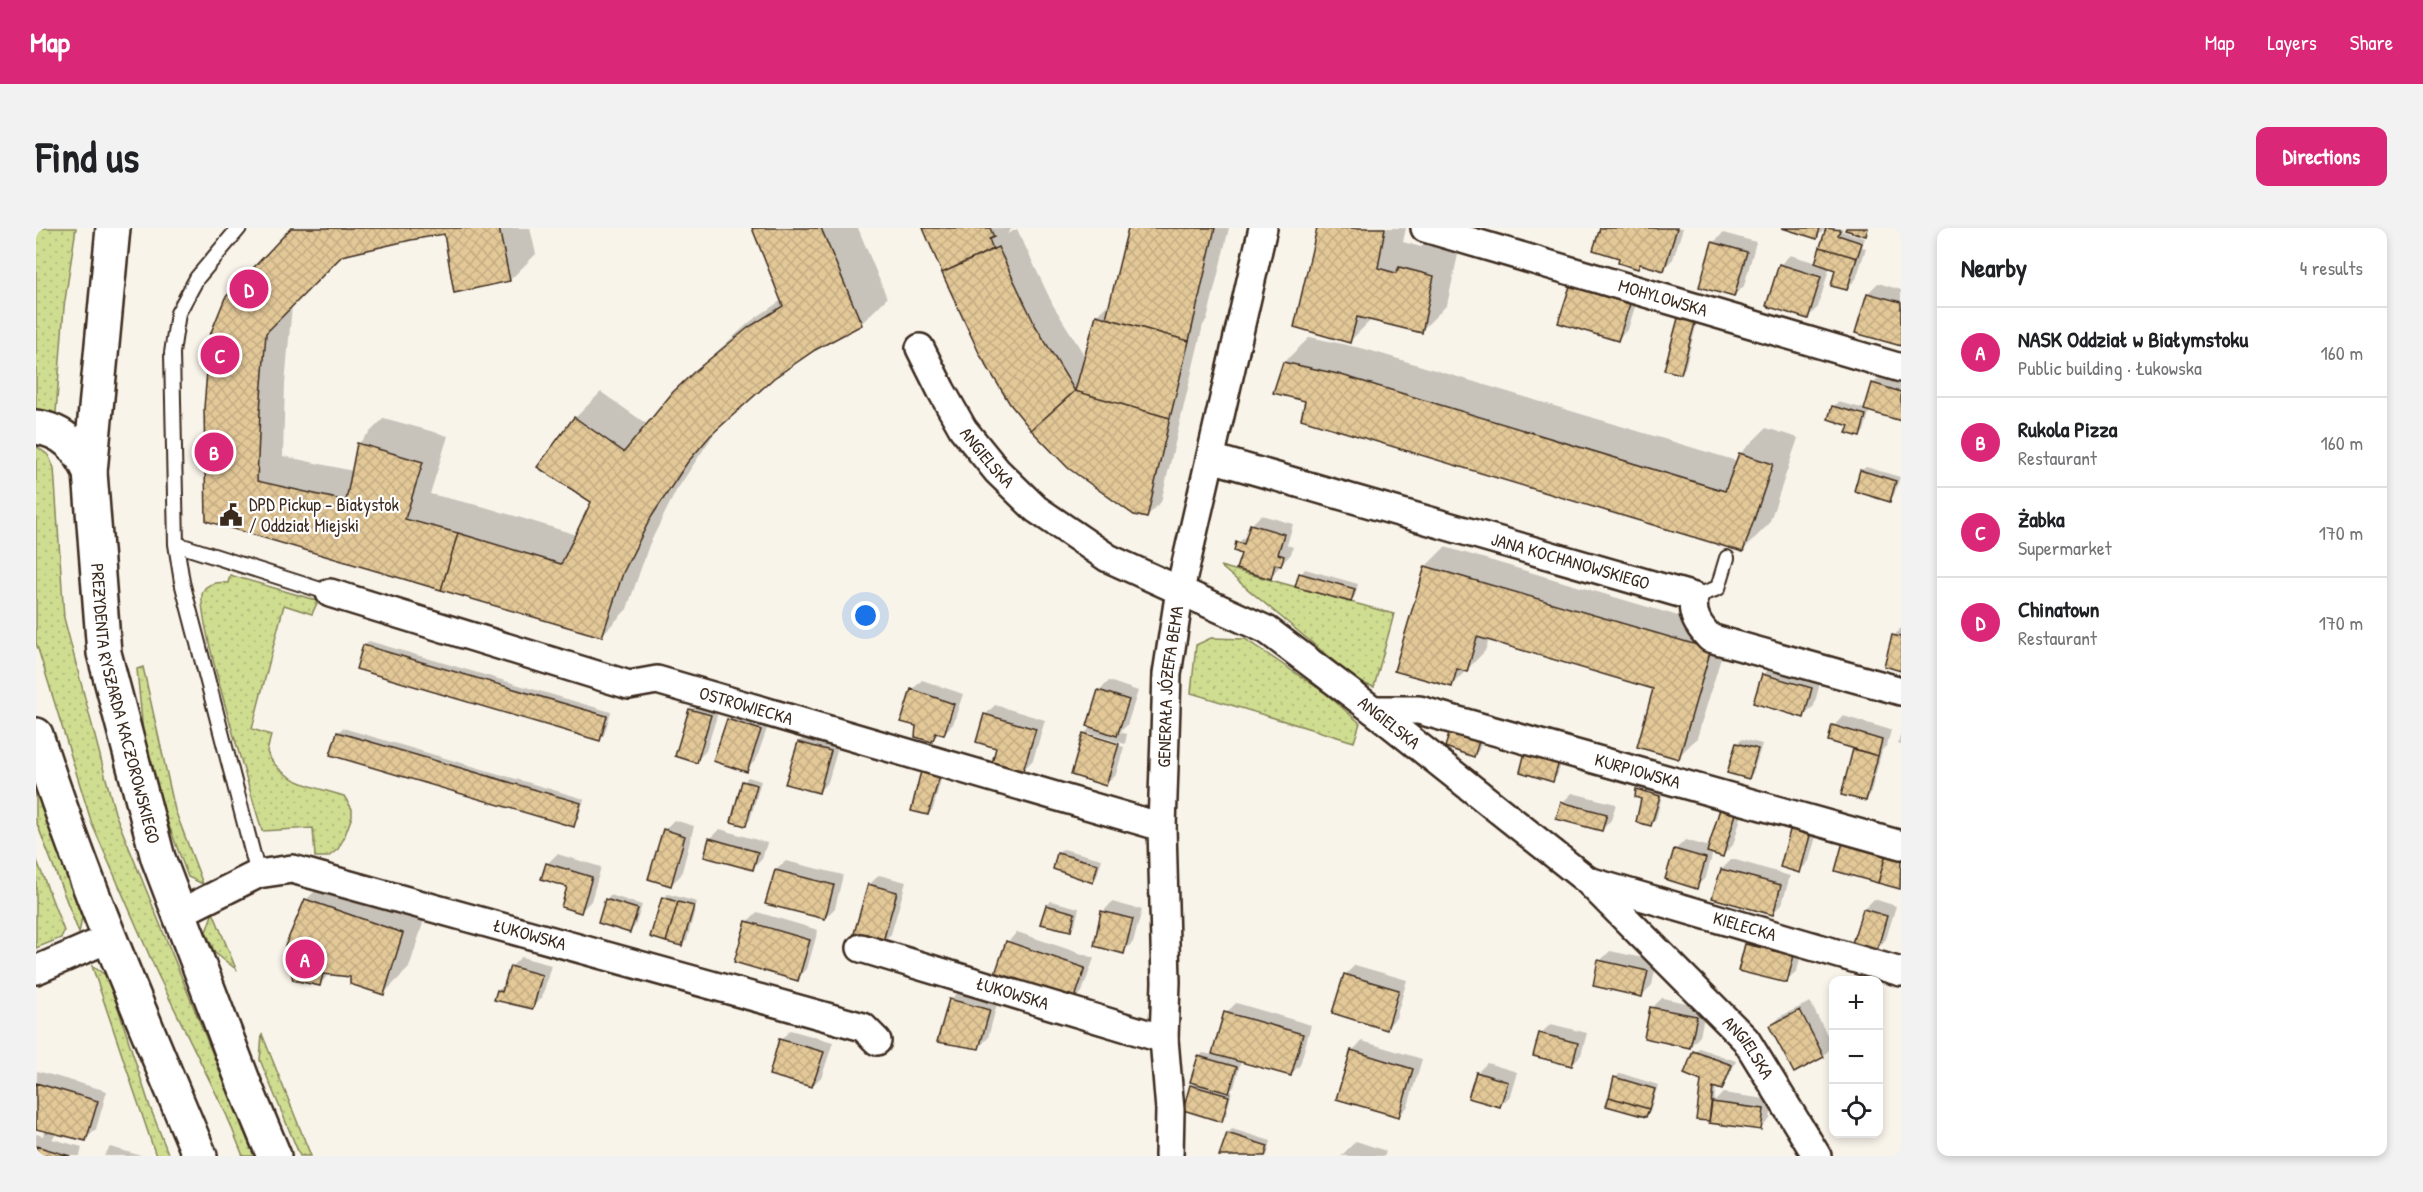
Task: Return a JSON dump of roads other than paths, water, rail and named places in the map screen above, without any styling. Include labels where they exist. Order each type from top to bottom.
[{"type":"main road","name":"PREZYDENTA RYSZARDA KACZOROWSKIEGO","points":[[112,228],[90,472],[104,653],[158,858],[274,1156]]},
{"type":"main road","points":[[36,427],[48,429],[67,439],[81,453],[90,472]]},
{"type":"main road","points":[[36,735],[58,805],[200,1156]]},
{"type":"street","name":"GENERAŁA JÓZEFA BEMA","points":[[1169,1156],[1170,1110],[1164,1040],[1166,982],[1162,827],[1167,674],[1180,590],[1263,228]]},
{"type":"street","name":"MOHYLOWSKA","points":[[1425,228],[1901,368]]},
{"type":"street","name":"ANGIELSKA","points":[[920,348],[951,408],[982,453],[1012,487],[1063,529],[1108,558],[1267,630],[1373,710],[1588,881],[1746,1040],[1817,1156]]},
{"type":"street","name":"JANA KOCHANOWSKIEGO","points":[[1211,458],[1694,597]]},
{"type":"street","name":"OSTROWIECKA","points":[[330,593],[629,685],[657,680],[1162,827]]},
{"type":"street","points":[[1694,597],[1692,608],[1697,624],[1710,638],[1901,691]]},
{"type":"street","name":"KURPIOWSKA","points":[[1373,710],[1419,710],[1901,845]]},
{"type":"street","name":"ŁUKOWSKA","points":[[180,913],[258,874],[292,869],[863,1027],[878,1041]]},
{"type":"street","name":"KIELECKA","points":[[1588,881],[1901,972]]},
{"type":"street","points":[[36,970],[110,938]]},
{"type":"street","name":"ŁUKOWSKA","points":[[861,948],[1164,1040]]},
{"type":"lane","points":[[239,228],[197,278],[178,313],[172,353],[176,544],[183,582],[258,874]]},
{"type":"lane","points":[[176,544],[330,593]]},
{"type":"lane","points":[[1694,597],[1718,588],[1727,558]]},
{"type":"place","name":"Chinatown","points":[[249,289]]},
{"type":"place","name":"Żabka","points":[[220,355]]},
{"type":"place","name":"Rukola Pizza","points":[[214,452]]},
{"type":"place","name":"DPD Pickup - Białystok / Oddział Miejski","points":[[231,515]]},
{"type":"place","name":"NASK Oddział w Białymstoku","points":[[305,959]]}]
